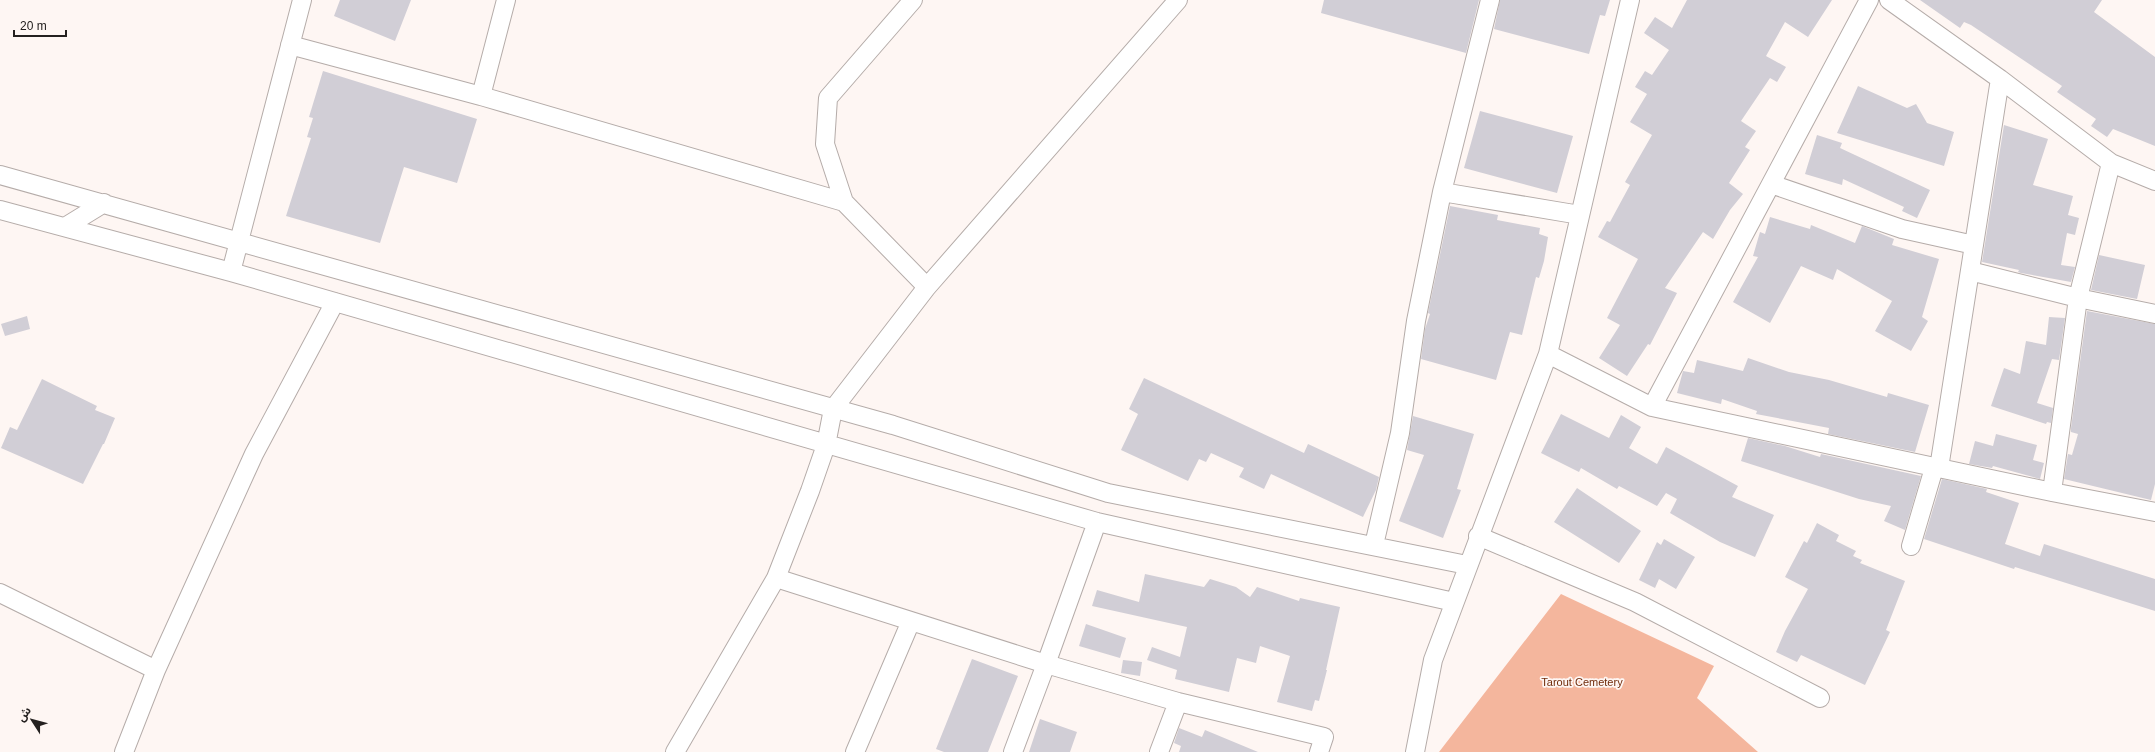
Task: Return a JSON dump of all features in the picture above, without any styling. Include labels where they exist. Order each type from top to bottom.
[{"type":"street","points":[[231,272],[302,0]]},
{"type":"street","points":[[481,96],[506,0]]},
{"type":"street","points":[[913,0],[828,98],[825,144],[844,202],[927,287]]},
{"type":"street","points":[[676,752],[776,578],[810,491],[826,445],[833,409],[927,287],[1178,0]]},
{"type":"street","points":[[1374,545],[1400,432],[1416,321],[1442,192],[1490,0]]},
{"type":"street","points":[[1415,752],[1433,660],[1467,565],[1548,354],[1630,0]]},
{"type":"street","points":[[1652,407],[1869,0]]},
{"type":"street","points":[[1889,0],[2000,80],[2111,163],[2155,181]]},
{"type":"street","points":[[290,45],[481,96],[844,202]]},
{"type":"street","points":[[1911,546],[1936,468],[1970,271],[2000,80]]},
{"type":"street","points":[[2052,492],[2078,298],[2111,163]]},
{"type":"street","points":[[0,175],[893,425],[1108,493],[1374,545],[1467,565]]},
{"type":"street","points":[[1770,184],[1902,229],[1974,245]]},
{"type":"street","points":[[1442,192],[1580,215]]},
{"type":"street","points":[[65,227],[104,203]]},
{"type":"street","points":[[0,210],[231,272],[826,445],[1098,522],[1454,602]]},
{"type":"street","points":[[1970,271],[2078,298],[2155,314]]},
{"type":"street","points":[[124,752],[156,670],[254,454],[334,302]]},
{"type":"street","points":[[1548,354],[1652,407],[1936,468],[2155,512]]},
{"type":"street","points":[[1013,752],[1098,522]]},
{"type":"street","points":[[1478,536],[1635,602],[1820,698]]},
{"type":"street","points":[[776,578],[1046,664],[1178,702],[1324,737],[1318,752]]},
{"type":"street","points":[[0,593],[156,670]]},
{"type":"street","points":[[855,752],[911,621]]},
{"type":"street","points":[[1159,752],[1178,702]]},
{"type":"green space","name":"Tarout Cemetery","points":[[1561,594],[1714,666],[1697,698],[1758,752],[1439,752]]},
{"type":"building","points":[[340,0],[411,0],[395,41],[334,16]]},
{"type":"building","points":[[1324,0],[1479,0],[1466,53],[1321,13]]},
{"type":"building","points":[[1500,0],[1610,0],[1605,16],[1600,15],[1589,54],[1494,29]]},
{"type":"building","points":[[1687,0],[1832,0],[1808,37],[1785,22],[1766,56],[1786,67],[1777,82],[1770,78],[1741,121],[1756,131],[1745,147],[1750,150],[1729,183],[1743,194],[1730,210],[1713,239],[1703,232],[1665,288],[1677,293],[1650,345],[1648,344],[1627,376],[1599,358],[1620,325],[1607,318],[1638,259],[1598,237],[1607,221],[1610,222],[1630,185],[1625,182],[1652,135],[1630,122],[1647,94],[1635,87],[1645,71],[1652,75],[1669,50],[1644,33],[1655,17],[1672,28]]},
{"type":"building","points":[[1920,0],[2102,0],[2094,12],[2155,57],[2155,146],[2113,129],[2107,137],[2091,126],[2096,119],[2057,92],[2062,86],[1971,25],[1964,22],[1960,28]]},
{"type":"building","points":[[323,71],[477,119],[457,183],[404,167],[380,243],[286,216],[311,138],[307,137],[313,118],[309,117]]},
{"type":"building","points":[[1858,86],[1907,108],[1916,104],[1927,123],[1954,132],[1944,166],[1837,133]]},
{"type":"building","points":[[1480,111],[1573,136],[1557,193],[1464,168]]},
{"type":"building","points":[[2004,125],[2048,139],[2033,185],[2073,196],[2068,215],[2079,218],[2075,235],[2067,233],[2061,265],[2075,267],[2071,282],[2021,273],[2018,272],[2019,270],[1982,262]]},
{"type":"building","points":[[1817,135],[1842,143],[1840,148],[1930,190],[1917,218],[1902,211],[1904,207],[1843,179],[1842,185],[1805,174]]},
{"type":"building","points":[[1450,206],[1498,215],[1497,220],[1540,228],[1539,234],[1548,237],[1544,261],[1539,278],[1536,277],[1522,335],[1510,332],[1496,380],[1421,359],[1425,329],[1430,314],[1428,313]]},
{"type":"building","points":[[1770,217],[1810,229],[1811,225],[1855,243],[1862,226],[1894,239],[1892,245],[1939,259],[1922,317],[1928,321],[1911,351],[1875,331],[1892,301],[1837,269],[1833,280],[1801,266],[1770,323],[1733,302],[1758,257],[1753,256],[1760,232],[1765,234]]},
{"type":"building","points":[[2099,255],[2145,265],[2137,299],[2091,290]]},
{"type":"building","points":[[2087,311],[2155,324],[2155,484],[2151,500],[2064,479],[2068,454],[2072,455],[2078,434],[2071,432],[2071,428]]},
{"type":"building","points":[[27,316],[30,329],[5,336],[1,324]]},
{"type":"building","points":[[2049,317],[2065,318],[2059,360],[2052,359],[2037,403],[2053,408],[2051,423],[2047,422],[2046,424],[1991,406],[2004,368],[2020,374],[2026,341],[2046,345]]},
{"type":"building","points":[[1748,358],[1789,372],[1829,380],[1887,397],[1888,393],[1929,405],[1915,452],[1828,434],[1829,428],[1756,414],[1757,411],[1722,399],[1721,404],[1677,393],[1683,371],[1694,373],[1697,360],[1743,371]]},
{"type":"building","points":[[1144,378],[1304,453],[1308,444],[1379,477],[1376,490],[1363,517],[1271,474],[1264,489],[1239,477],[1244,468],[1211,453],[1206,462],[1199,459],[1188,481],[1121,450],[1138,414],[1129,409]]},
{"type":"building","points":[[42,379],[97,406],[95,410],[115,418],[104,444],[83,484],[1,448],[10,427],[17,430]]},
{"type":"building","points":[[1561,414],[1609,438],[1621,415],[1641,427],[1629,448],[1657,464],[1666,447],[1738,486],[1732,497],[1774,515],[1755,557],[1720,542],[1670,513],[1677,499],[1666,493],[1657,506],[1619,486],[1617,489],[1581,468],[1579,472],[1541,453]]},
{"type":"building","points":[[1413,416],[1474,434],[1457,489],[1461,490],[1443,538],[1399,521],[1424,455],[1407,450]]},
{"type":"building","points":[[1996,434],[2037,445],[2033,460],[2044,463],[2040,479],[1993,466],[1992,468],[1969,464],[1975,441],[1993,446]]},
{"type":"building","points":[[1748,438],[1785,446],[1820,457],[1821,454],[1921,476],[1905,530],[1884,521],[1891,506],[1859,499],[1741,461]]},
{"type":"building","points":[[1942,479],[1987,489],[1986,492],[2019,503],[2005,544],[2040,556],[2044,544],[2155,579],[2155,611],[2015,567],[2014,569],[1924,539]]},
{"type":"building","points":[[1577,488],[1641,531],[1619,563],[1554,522]]},
{"type":"building","points":[[1817,523],[1839,535],[1836,541],[1856,551],[1853,556],[1862,560],[1860,563],[1905,581],[1886,630],[1890,632],[1865,685],[1801,655],[1797,662],[1776,652],[1785,631],[1808,589],[1785,577],[1804,541],[1807,543]]},
{"type":"building","points":[[1664,539],[1695,557],[1676,589],[1659,579],[1655,588],[1639,580],[1657,542],[1661,545]]},
{"type":"building","points":[[1145,574],[1204,587],[1210,579],[1236,587],[1250,597],[1257,587],[1299,601],[1300,598],[1340,607],[1319,701],[1315,700],[1312,711],[1277,702],[1290,656],[1260,646],[1256,663],[1237,658],[1229,692],[1175,679],[1177,670],[1147,660],[1152,647],[1180,657],[1187,627],[1092,606],[1097,590],[1139,602]]},
{"type":"building","points":[[1086,624],[1126,638],[1120,658],[1079,646]]},
{"type":"building","points":[[972,659],[1018,676],[988,752],[944,752],[936,749]]},
{"type":"building","points":[[1123,660],[1142,662],[1140,676],[1121,673]]},
{"type":"building","points":[[1040,719],[1077,732],[1070,752],[1029,752]]},
{"type":"building","points":[[1179,728],[1202,737],[1205,730],[1258,752],[1179,752],[1181,746],[1174,743]]}]
